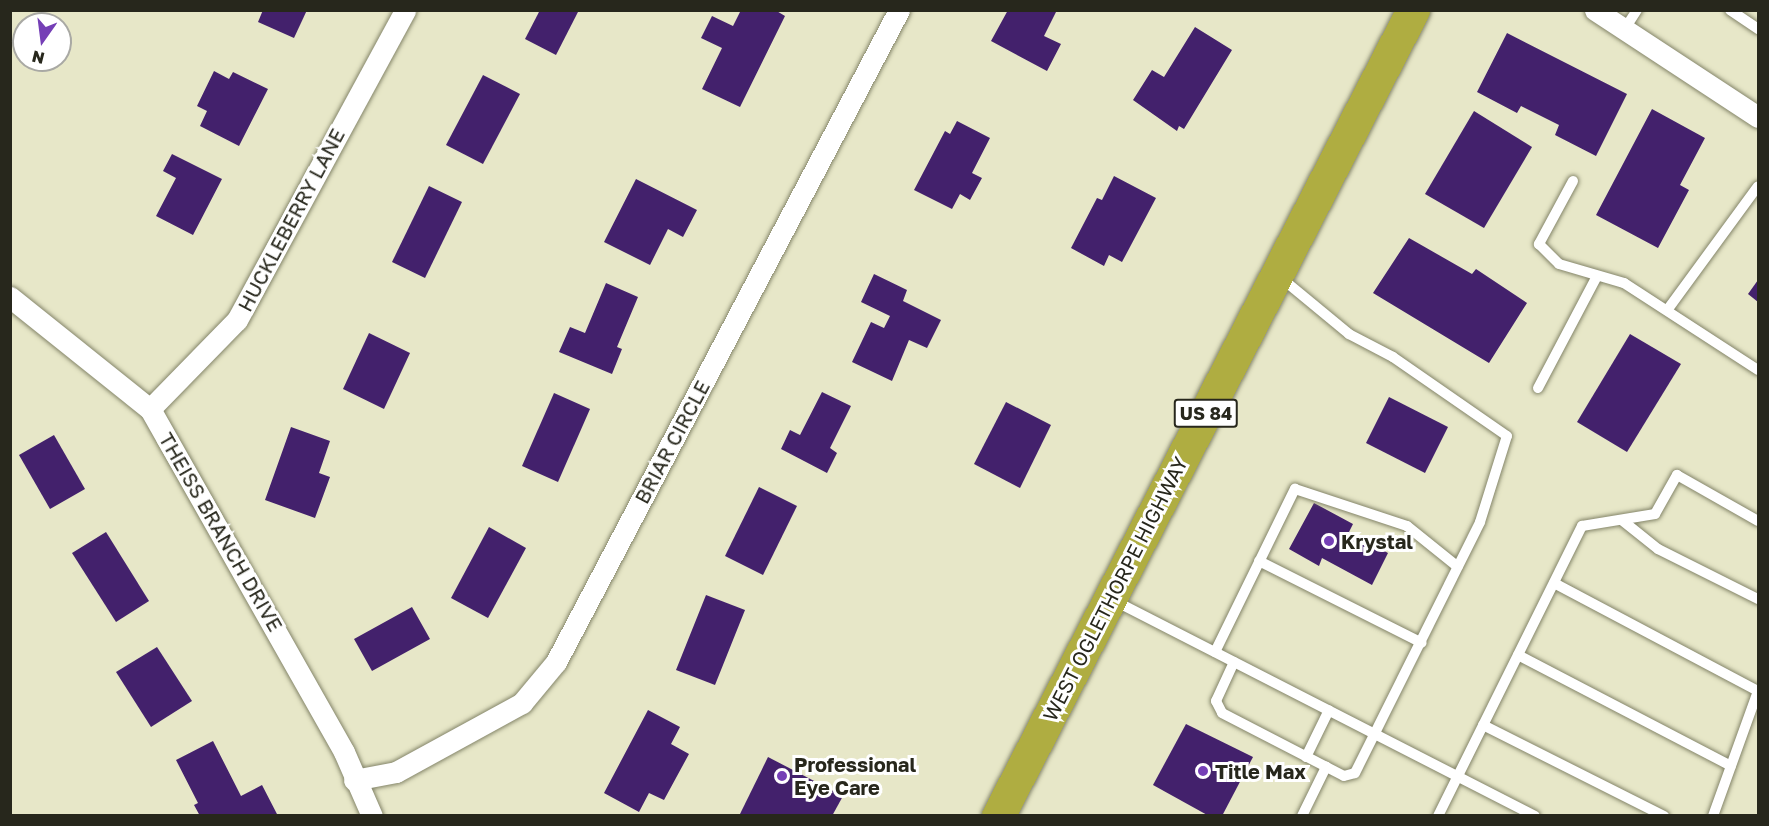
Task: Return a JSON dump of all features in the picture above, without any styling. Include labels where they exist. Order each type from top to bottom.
[{"type":"highway","name":"WEST OGLETHORPE HIGHWAY","points":[[998,816],[1413,10]]},
{"type":"street","name":"HUCKLEBERRY LANE","points":[[150,409],[237,320],[405,10]]},
{"type":"street","name":"BRIAR CIRCLE","points":[[354,780],[396,772],[522,703],[556,662],[899,10]]},
{"type":"street","points":[[1595,10],[1758,117]]},
{"type":"street","name":"THEISS BRANCH DRIVE","points":[[10,297],[150,409],[345,752],[354,780],[372,816]]},
{"type":"lane","points":[[1624,30],[1637,10]]},
{"type":"lane","points":[[1730,10],[1758,29]]},
{"type":"lane","points":[[1572,182],[1539,244],[1559,264],[1624,284],[1668,309],[1758,370]]},
{"type":"lane","points":[[1668,309],[1758,186]]},
{"type":"lane","points":[[1234,662],[1220,689],[1217,707],[1344,776],[1355,773],[1378,734],[1480,522],[1507,436],[1393,357],[1349,334],[1277,274]]},
{"type":"lane","points":[[1538,388],[1597,276]]},
{"type":"lane","points":[[1438,816],[1582,526],[1655,514],[1677,475],[1758,521]]},
{"type":"lane","points":[[1215,652],[1295,489],[1407,526],[1458,567]]},
{"type":"lane","points":[[1623,521],[1658,549],[1758,599]]},
{"type":"lane","points":[[1258,561],[1422,643]]},
{"type":"lane","points":[[1554,583],[1758,691],[1713,816]]},
{"type":"lane","points":[[1110,599],[1535,816]]},
{"type":"lane","points":[[1518,656],[1731,766]]},
{"type":"lane","points":[[1306,757],[1329,710]]},
{"type":"lane","points":[[1483,725],[1664,816]]},
{"type":"lane","points":[[1302,816],[1326,767]]},
{"type":"building","points":[[263,10],[307,10],[294,38],[258,22]]},
{"type":"building","points":[[540,10],[579,10],[556,55],[525,39]]},
{"type":"building","points":[[741,10],[775,10],[785,16],[740,107],[702,89],[722,48],[701,38],[712,16],[733,26]]},
{"type":"building","points":[[1008,10],[1057,10],[1044,36],[1061,44],[1047,71],[991,41]]},
{"type":"building","points":[[1195,27],[1232,50],[1184,129],[1179,126],[1177,131],[1133,100],[1152,70],[1164,77]]},
{"type":"building","points":[[1507,33],[1627,94],[1596,156],[1555,135],[1559,125],[1521,106],[1517,113],[1477,92]]},
{"type":"building","points":[[214,71],[229,79],[233,72],[268,89],[239,146],[200,126],[207,111],[197,106]]},
{"type":"building","points":[[483,75],[520,94],[483,164],[446,145]]},
{"type":"building","points":[[1652,109],[1705,138],[1680,185],[1689,190],[1658,248],[1596,215]]},
{"type":"building","points":[[1474,111],[1532,147],[1484,228],[1425,194]]},
{"type":"building","points":[[957,121],[990,138],[972,173],[982,178],[970,200],[960,194],[952,209],[914,190],[945,131],[950,134]]},
{"type":"building","points":[[172,154],[222,179],[193,235],[156,216],[176,178],[163,171]]},
{"type":"building","points":[[1114,176],[1156,198],[1122,262],[1109,255],[1104,266],[1071,248],[1097,198],[1102,200]]},
{"type":"building","points":[[636,179],[697,210],[683,237],[668,229],[650,265],[604,242]]},
{"type":"building","points":[[429,186],[462,202],[425,278],[392,262]]},
{"type":"building","points":[[1409,238],[1472,274],[1476,269],[1527,303],[1489,363],[1373,293]]},
{"type":"building","points":[[874,274],[907,290],[903,301],[941,320],[927,348],[909,340],[892,381],[852,362],[871,322],[884,328],[890,316],[861,302]]},
{"type":"building","points":[[1758,280],[1758,302],[1748,294]]},
{"type":"building","points":[[606,283],[638,297],[617,347],[622,349],[612,374],[559,352],[570,327],[585,333]]},
{"type":"building","points":[[369,333],[410,353],[384,409],[343,389]]},
{"type":"building","points":[[1630,334],[1681,364],[1627,452],[1577,422]]},
{"type":"building","points":[[822,392],[851,406],[830,448],[837,453],[827,473],[781,449],[790,430],[800,435]]},
{"type":"building","points":[[554,393],[590,409],[558,482],[522,466]]},
{"type":"building","points":[[1389,397],[1448,427],[1425,473],[1366,443]]},
{"type":"building","points":[[1006,402],[1051,425],[1020,488],[974,464]]},
{"type":"building","points":[[291,427],[330,441],[319,473],[330,477],[315,518],[265,500]]},
{"type":"building","points":[[54,435],[85,489],[50,509],[19,455]]},
{"type":"building","points":[[759,487],[797,506],[763,575],[725,556]]},
{"type":"building","name":"Krystal","points":[[1314,503],[1353,524],[1349,532],[1388,553],[1372,585],[1322,558],[1319,566],[1289,549]]},
{"type":"building","points":[[489,527],[526,548],[488,618],[451,598]]},
{"type":"building","points":[[106,532],[149,601],[116,622],[72,553]]},
{"type":"building","points":[[706,595],[745,610],[715,685],[676,670]]},
{"type":"building","points":[[412,607],[430,639],[372,671],[354,639]]},
{"type":"building","points":[[157,647],[192,701],[151,727],[116,672]]},
{"type":"building","points":[[648,710],[680,727],[671,744],[689,754],[664,800],[649,793],[639,812],[604,793]]},
{"type":"building","name":"Title Max","points":[[1186,724],[1253,757],[1222,816],[1209,816],[1153,785]]},
{"type":"building","points":[[213,741],[241,796],[262,785],[278,816],[200,816],[194,805],[198,803],[176,760]]},
{"type":"building","name":"Professional Eye Care","points":[[768,757],[843,796],[832,816],[739,816]]},
{"type":"place","name":"Krystal","points":[[1329,541]]},
{"type":"place","name":"Title Max","points":[[1203,771]]},
{"type":"place","name":"Professional Eye Care","points":[[782,776]]}]
